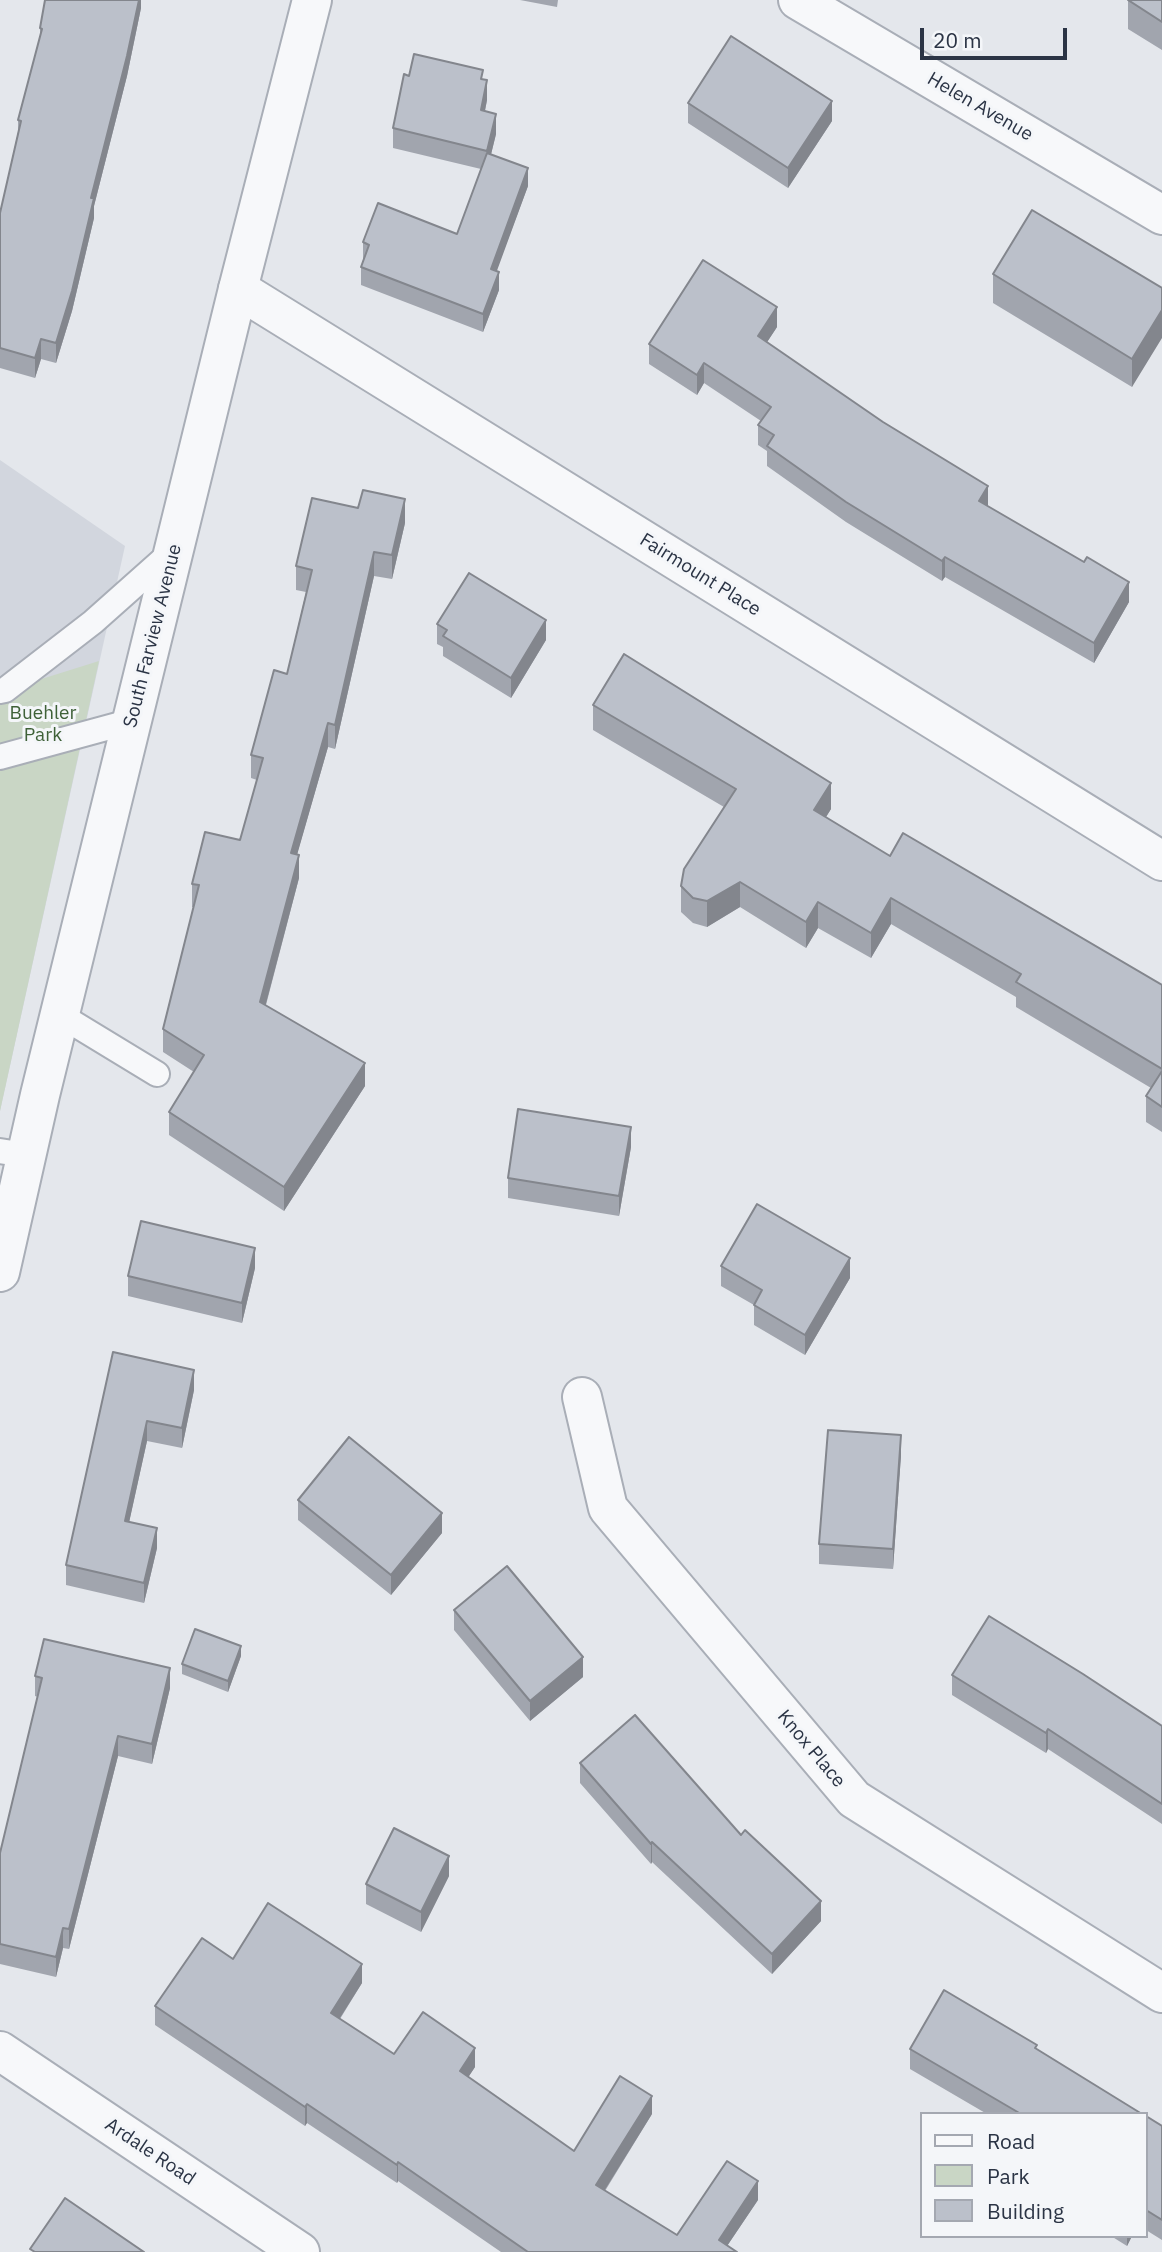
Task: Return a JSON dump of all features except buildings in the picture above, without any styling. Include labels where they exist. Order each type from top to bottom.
[{"type":"street","name":"South Farview Avenue","points":[[0,1272],[13,1153],[60,1016],[238,289],[312,0]]},
{"type":"street","name":"Helen Avenue","points":[[798,0],[1162,215]]},
{"type":"street","name":"Fairmount Place","points":[[238,289],[1162,861]]},
{"type":"street","name":"Knox Place","points":[[582,1397],[608,1508],[854,1799],[1162,1993]]},
{"type":"street","name":"Ardale Road","points":[[0,2051],[300,2252]]},
{"type":"lane","points":[[0,691],[5,690],[93,622],[174,550]]},
{"type":"lane","points":[[0,757],[132,721]]},
{"type":"lane","points":[[60,1016],[157,1074]]},
{"type":"shaded area","points":[[0,460],[125,546],[0,1111]]},
{"type":"green space","name":"Buehler Park","points":[[99,661],[0,1111],[0,692]]}]
